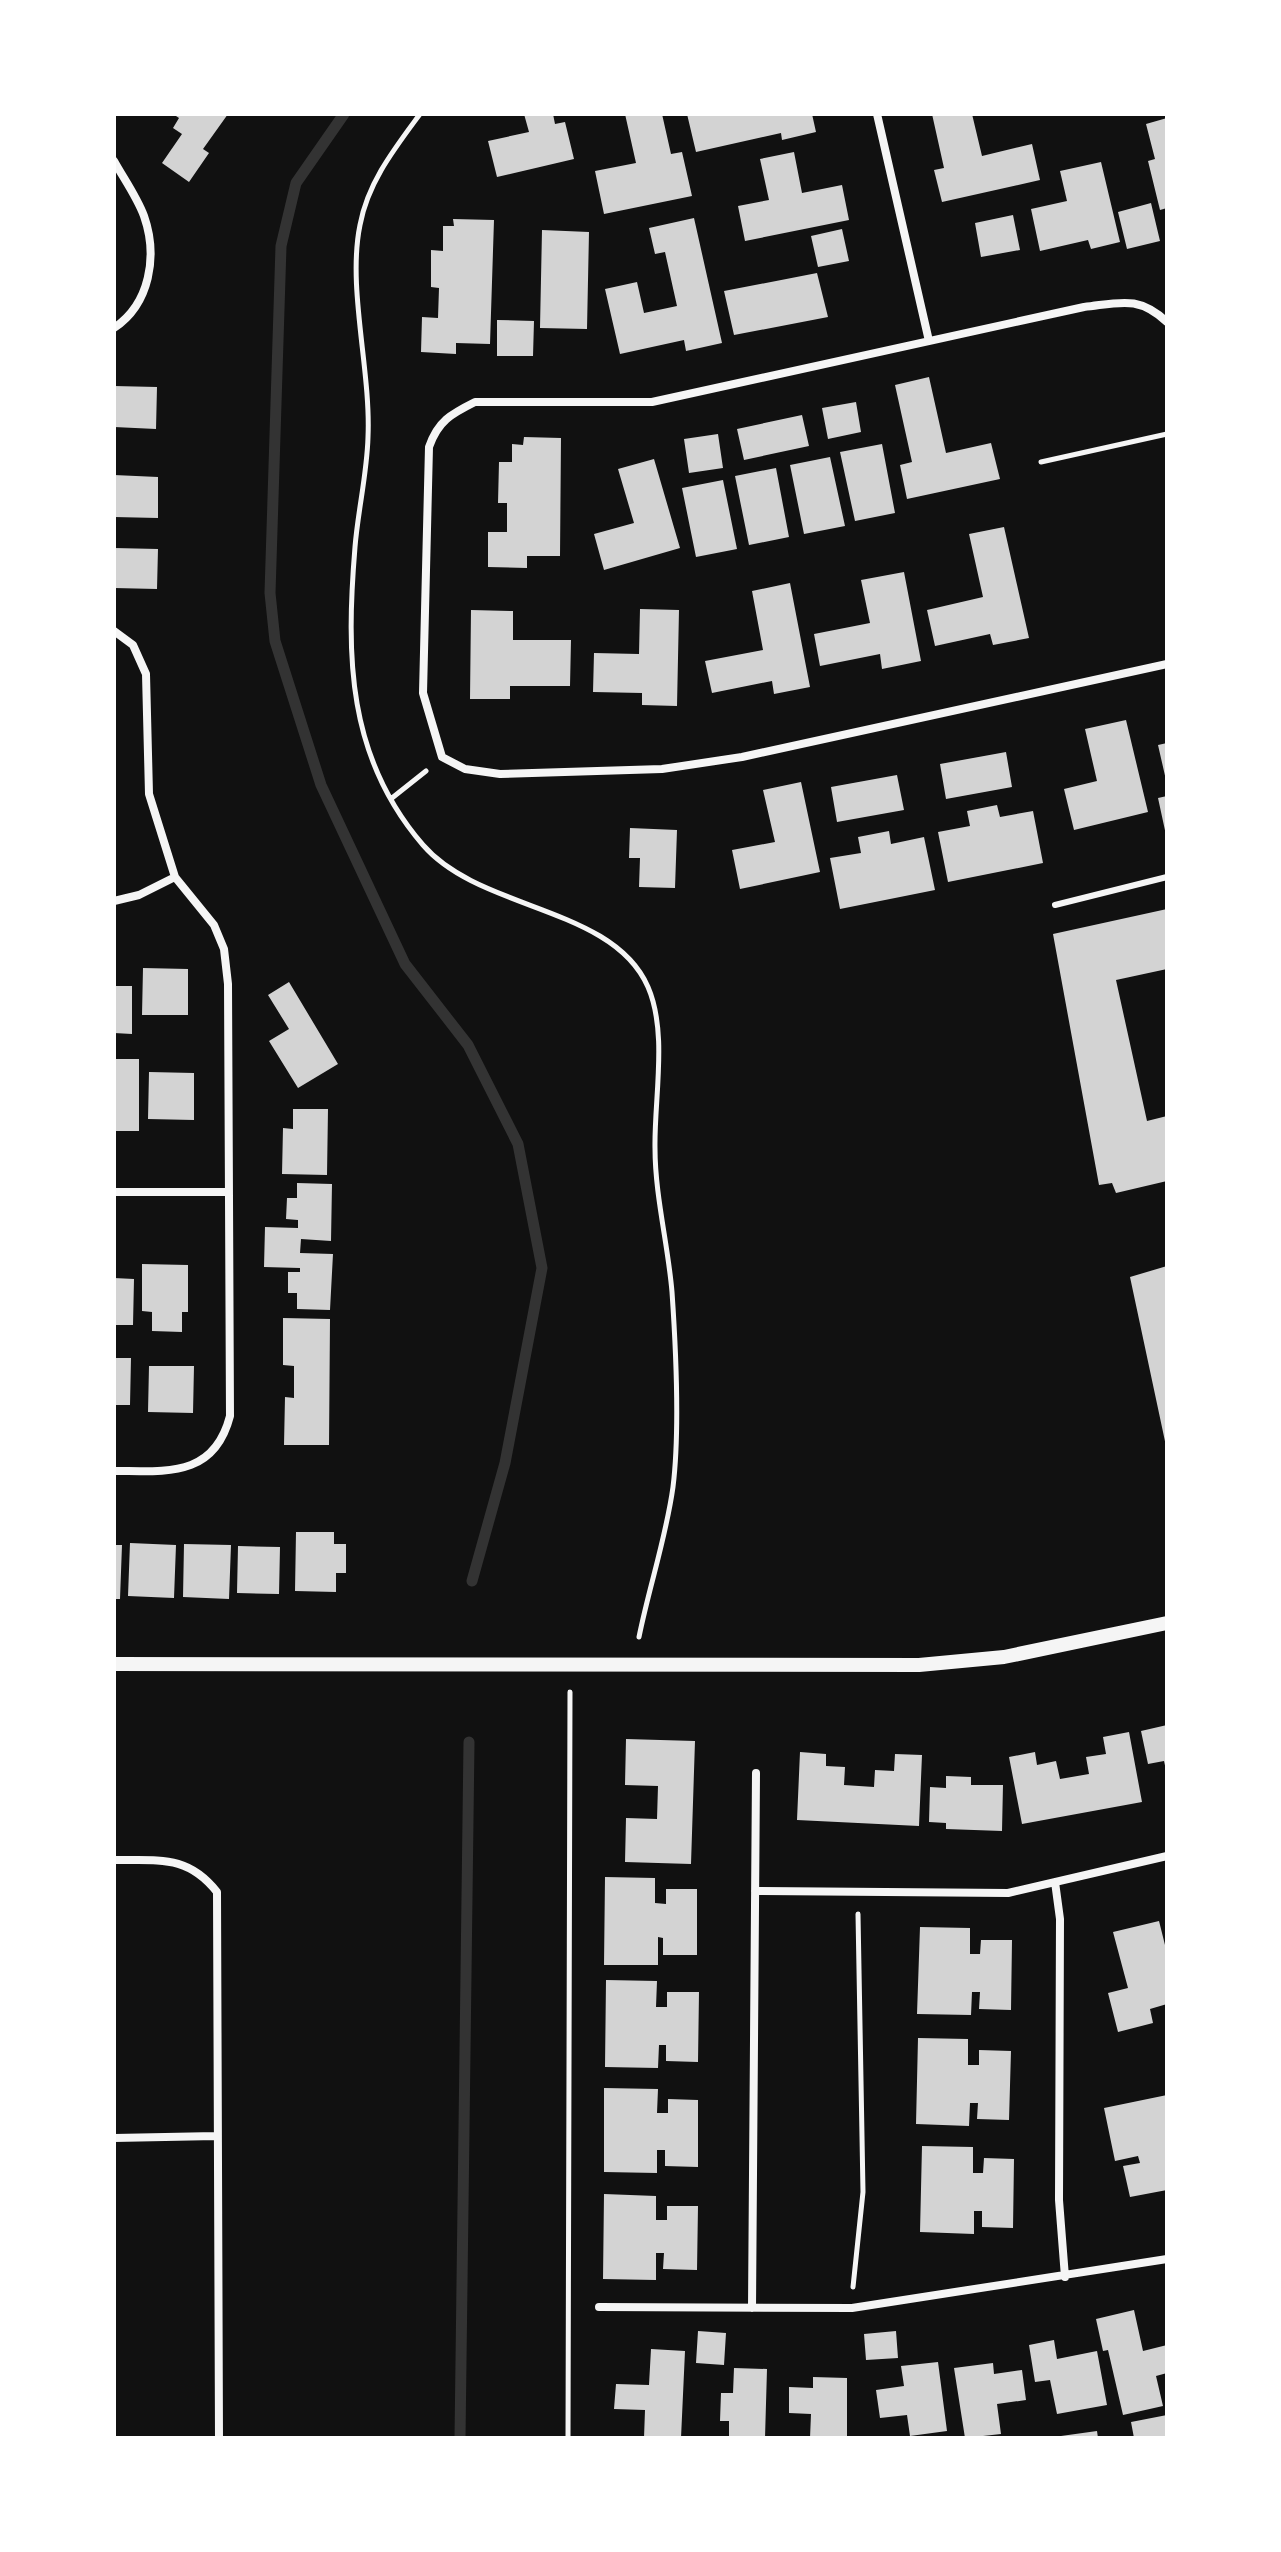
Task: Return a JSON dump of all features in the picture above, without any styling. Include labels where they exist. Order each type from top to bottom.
[{"type":"street","points":[[877,114],[929,341]]},
{"type":"street","points":[[114,161],[145,219],[149,275],[146,291],[135,311],[114,328]]},
{"type":"street","points":[[1167,322],[1151,307],[1132,301],[1084,307],[652,402],[475,402],[442,420],[429,447],[423,693],[442,757],[465,769],[500,774],[662,769],[742,757],[1167,664]]},
{"type":"street","points":[[114,631],[133,645],[146,674],[149,794],[175,877],[214,925],[224,949],[228,984],[230,1416],[217,1446],[202,1460],[173,1471],[114,1471]]},
{"type":"street","points":[[114,901],[139,895],[175,877]]},
{"type":"street","points":[[114,1192],[229,1192]]},
{"type":"street","points":[[114,1664],[919,1665],[1004,1657],[1167,1623]]},
{"type":"street","points":[[752,2308],[756,1773]]},
{"type":"street","points":[[755,1891],[1008,1893],[1167,1856]]},
{"type":"street","points":[[114,1860],[172,1861],[204,1876],[217,1892],[220,1912],[216,2136],[219,2438]]},
{"type":"street","points":[[1055,1882],[1060,1919],[1059,2200],[1065,2277]]},
{"type":"street","points":[[114,2138],[216,2136]]},
{"type":"street","points":[[599,2307],[852,2308],[1167,2259]]},
{"type":"lane","points":[[1055,905],[1167,877]]},
{"type":"path","points":[[420,114],[373,184],[359,226],[369,439],[355,547],[350,640],[353,698],[367,749],[419,841],[450,868],[503,898],[583,926],[611,944],[648,987],[658,1052],[655,1150],[672,1291],[675,1430],[673,1486],[639,1637]]},
{"type":"path","points":[[1041,462],[1167,434]]},
{"type":"path","points":[[392,798],[442,757]]},
{"type":"path","points":[[568,2438],[570,1692]]},
{"type":"path","points":[[852,2308],[863,2192],[856,1892]]},
{"type":"building","points":[[173,114],[228,114],[203,149],[209,153],[189,182],[162,163],[182,134],[173,128],[179,118]]},
{"type":"building","points":[[524,114],[553,114],[555,124],[565,122],[574,159],[497,177],[488,141],[529,132]]},
{"type":"building","points":[[625,114],[662,114],[671,154],[682,152],[692,196],[604,214],[595,171],[636,163]]},
{"type":"building","points":[[687,114],[812,114],[816,132],[782,140],[781,133],[696,152]]},
{"type":"building","points":[[932,114],[972,114],[982,156],[1032,144],[1040,180],[942,202],[934,170],[944,168]]},
{"type":"building","points":[[1167,118],[1167,208],[1160,210],[1148,161],[1155,159],[1146,124]]},
{"type":"building","points":[[794,152],[802,193],[842,185],[849,220],[745,241],[738,206],[769,200],[760,159]]},
{"type":"building","points":[[1101,162],[1120,242],[1091,249],[1088,240],[1040,251],[1031,209],[1067,201],[1060,171]]},
{"type":"building","points":[[1151,203],[1160,241],[1127,249],[1118,212]]},
{"type":"building","points":[[1013,215],[1020,250],[981,257],[975,223]]},
{"type":"building","points":[[694,218],[722,343],[686,351],[684,340],[620,354],[605,289],[637,282],[644,313],[677,306],[665,252],[655,254],[649,228]]},
{"type":"building","points":[[453,219],[494,220],[490,344],[456,343],[456,354],[421,352],[422,317],[438,318],[439,288],[431,287],[431,250],[443,251],[443,226],[454,226]]},
{"type":"building","points":[[842,229],[849,261],[818,267],[811,236]]},
{"type":"building","points":[[542,230],[589,232],[587,329],[540,328]]},
{"type":"building","points":[[817,273],[828,317],[734,335],[724,291]]},
{"type":"building","points":[[497,320],[534,321],[533,356],[497,356]]},
{"type":"building","points":[[929,377],[946,453],[991,443],[1000,479],[907,499],[900,465],[912,462],[895,385]]},
{"type":"building","points":[[114,386],[157,387],[156,429],[114,427]]},
{"type":"building","points":[[856,402],[861,432],[828,439],[822,408]]},
{"type":"building","points":[[802,415],[809,446],[744,460],[737,429]]},
{"type":"building","points":[[718,434],[723,468],[689,473],[684,439]]},
{"type":"building","points":[[524,437],[561,438],[560,556],[527,556],[527,568],[488,567],[488,532],[507,532],[507,503],[498,503],[499,462],[512,462],[512,444],[523,445]]},
{"type":"building","points":[[882,444],[895,513],[855,521],[840,452]]},
{"type":"building","points":[[830,457],[845,526],[804,534],[790,465]]},
{"type":"building","points":[[654,459],[680,548],[604,570],[594,534],[634,523],[618,469]]},
{"type":"building","points":[[776,468],[789,537],[749,545],[735,476]]},
{"type":"building","points":[[114,475],[158,477],[158,518],[114,517]]},
{"type":"building","points":[[723,480],[737,549],[696,557],[682,488]]},
{"type":"building","points":[[1004,527],[1029,638],[993,645],[990,634],[935,646],[927,610],[983,597],[969,534]]},
{"type":"building","points":[[114,548],[158,549],[157,589],[114,588]]},
{"type":"building","points":[[904,572],[921,661],[882,669],[880,654],[820,666],[814,634],[870,623],[861,580]]},
{"type":"building","points":[[790,583],[810,687],[774,694],[772,681],[712,693],[705,661],[763,650],[752,591]]},
{"type":"building","points":[[640,609],[679,610],[677,706],[642,705],[642,693],[593,692],[594,653],[639,654]]},
{"type":"building","points":[[471,610],[513,611],[513,640],[571,640],[570,686],[510,686],[510,699],[470,699]]},
{"type":"building","points":[[1126,720],[1148,812],[1074,830],[1064,789],[1097,781],[1085,729]]},
{"type":"building","points":[[1167,743],[1167,780],[1166,780],[1158,745]]},
{"type":"building","points":[[1006,752],[1012,787],[946,799],[940,764]]},
{"type":"building","points":[[897,775],[904,810],[837,822],[831,787]]},
{"type":"building","points":[[801,782],[820,872],[740,889],[732,850],[775,842],[763,790]]},
{"type":"building","points":[[1167,796],[1167,834],[1166,835],[1158,798]]},
{"type":"building","points":[[997,805],[1000,817],[1033,811],[1043,863],[948,882],[938,832],[970,826],[967,811]]},
{"type":"building","points":[[630,828],[677,830],[675,888],[639,887],[640,858],[629,858]]},
{"type":"building","points":[[889,831],[891,844],[924,837],[935,890],[840,909],[830,858],[861,853],[858,837]]},
{"type":"building","points":[[1167,909],[1167,969],[1116,980],[1147,1121],[1167,1116],[1167,1181],[1116,1193],[1112,1183],[1099,1185],[1053,934]]},
{"type":"building","points":[[143,968],[188,969],[188,1015],[142,1015]]},
{"type":"building","points":[[289,982],[338,1064],[298,1088],[269,1041],[289,1029],[268,995]]},
{"type":"building","points":[[114,986],[132,986],[132,1034],[114,1033]]},
{"type":"building","points":[[114,1059],[139,1059],[139,1131],[114,1131]]},
{"type":"building","points":[[149,1072],[194,1073],[194,1120],[148,1119]]},
{"type":"building","points":[[293,1109],[328,1109],[327,1175],[282,1174],[283,1128],[293,1129]]},
{"type":"building","points":[[297,1183],[332,1184],[331,1241],[301,1239],[300,1253],[333,1254],[330,1310],[297,1309],[297,1293],[288,1293],[288,1272],[300,1272],[300,1268],[264,1267],[265,1227],[298,1228],[298,1220],[286,1219],[287,1198],[297,1198]]},
{"type":"building","points":[[142,1264],[188,1265],[188,1312],[182,1312],[182,1332],[152,1331],[152,1312],[142,1311]]},
{"type":"building","points":[[1167,1266],[1167,1446],[1166,1446],[1130,1277]]},
{"type":"building","points":[[114,1278],[134,1279],[133,1325],[114,1325]]},
{"type":"building","points":[[283,1318],[330,1319],[329,1445],[284,1445],[285,1397],[294,1398],[294,1366],[283,1365]]},
{"type":"building","points":[[114,1358],[131,1358],[130,1405],[114,1405]]},
{"type":"building","points":[[149,1366],[194,1366],[193,1413],[148,1412]]},
{"type":"building","points":[[296,1532],[334,1532],[334,1544],[346,1544],[346,1573],[336,1573],[336,1592],[295,1591]]},
{"type":"building","points":[[130,1543],[176,1545],[174,1598],[128,1596]]},
{"type":"building","points":[[184,1544],[231,1545],[229,1599],[183,1597]]},
{"type":"building","points":[[114,1545],[122,1545],[120,1599],[114,1599]]},
{"type":"building","points":[[238,1546],[280,1547],[279,1594],[237,1593]]},
{"type":"building","points":[[1167,1725],[1166,1770],[1164,1761],[1148,1764],[1141,1731]]},
{"type":"building","points":[[1129,1732],[1142,1802],[1022,1824],[1009,1757],[1035,1752],[1037,1765],[1056,1761],[1060,1779],[1089,1774],[1086,1757],[1106,1754],[1103,1737]]},
{"type":"building","points":[[626,1739],[695,1741],[691,1864],[625,1862],[626,1818],[657,1819],[658,1786],[625,1785]]},
{"type":"building","points":[[800,1752],[826,1754],[826,1766],[845,1767],[844,1785],[874,1787],[875,1770],[894,1771],[895,1754],[922,1755],[919,1826],[797,1820]]},
{"type":"building","points":[[946,1776],[971,1777],[971,1785],[1003,1785],[1002,1831],[946,1829],[946,1823],[929,1822],[930,1787],[946,1788]]},
{"type":"building","points":[[605,1877],[655,1878],[655,1903],[666,1904],[666,1889],[697,1889],[697,1955],[663,1955],[663,1938],[658,1937],[658,1965],[604,1965]]},
{"type":"building","points":[[1159,1921],[1167,1953],[1167,2004],[1150,2009],[1153,2023],[1118,2032],[1108,1993],[1128,1988],[1113,1932]]},
{"type":"building","points":[[920,1927],[970,1928],[970,1954],[980,1954],[981,1940],[1012,1940],[1011,2010],[979,2009],[980,1992],[972,1992],[971,2015],[917,2014]]},
{"type":"building","points":[[606,1980],[657,1981],[656,2007],[667,2007],[667,1992],[699,1992],[698,2062],[666,2061],[666,2045],[659,2045],[658,2068],[605,2067]]},
{"type":"building","points":[[918,2038],[968,2039],[968,2065],[979,2065],[979,2050],[1011,2051],[1009,2120],[977,2119],[978,2103],[970,2103],[969,2126],[916,2124]]},
{"type":"building","points":[[604,2088],[658,2089],[657,2113],[668,2113],[668,2099],[698,2100],[698,2167],[665,2166],[665,2150],[657,2150],[657,2173],[604,2172]]},
{"type":"building","points":[[1167,2095],[1167,2190],[1130,2197],[1123,2166],[1140,2163],[1138,2156],[1115,2161],[1104,2108]]},
{"type":"building","points":[[922,2146],[973,2147],[973,2173],[983,2173],[984,2158],[1014,2159],[1013,2228],[982,2227],[982,2211],[974,2211],[974,2234],[920,2232]]},
{"type":"building","points":[[604,2194],[656,2196],[656,2220],[667,2220],[667,2206],[698,2206],[697,2270],[663,2269],[664,2253],[656,2253],[656,2280],[603,2279]]},
{"type":"building","points":[[1134,2310],[1143,2351],[1167,2345],[1167,2373],[1156,2376],[1163,2406],[1123,2415],[1108,2350],[1103,2351],[1096,2319]]},
{"type":"building","points":[[698,2331],[726,2333],[724,2365],[696,2363]]},
{"type":"building","points":[[896,2331],[898,2358],[866,2360],[864,2334]]},
{"type":"building","points":[[1054,2340],[1057,2359],[1097,2351],[1107,2405],[1057,2414],[1050,2380],[1035,2382],[1029,2345]]},
{"type":"building","points":[[651,2349],[685,2351],[681,2438],[644,2438],[645,2410],[614,2409],[616,2384],[649,2385]]},
{"type":"building","points":[[938,2362],[947,2431],[910,2436],[907,2415],[880,2418],[876,2390],[904,2386],[901,2366]]},
{"type":"building","points":[[993,2363],[994,2374],[1022,2370],[1026,2400],[997,2404],[1001,2434],[965,2438],[954,2368]]},
{"type":"building","points":[[734,2368],[767,2369],[765,2438],[729,2438],[729,2421],[720,2421],[721,2393],[733,2393]]},
{"type":"building","points":[[813,2377],[847,2378],[847,2438],[810,2438],[811,2414],[789,2413],[789,2387],[813,2388]]},
{"type":"building","points":[[1167,2415],[1167,2438],[1134,2438],[1131,2422]]},
{"type":"building","points":[[1097,2431],[1098,2438],[1061,2438],[1061,2436]]},
{"type":"waterway","points":[[344,114],[296,183],[281,246],[270,593],[275,641],[321,785],[405,964],[468,1045],[518,1144],[542,1268],[505,1463],[472,1581]]},
{"type":"waterway","points":[[460,2438],[469,1742]]}]
